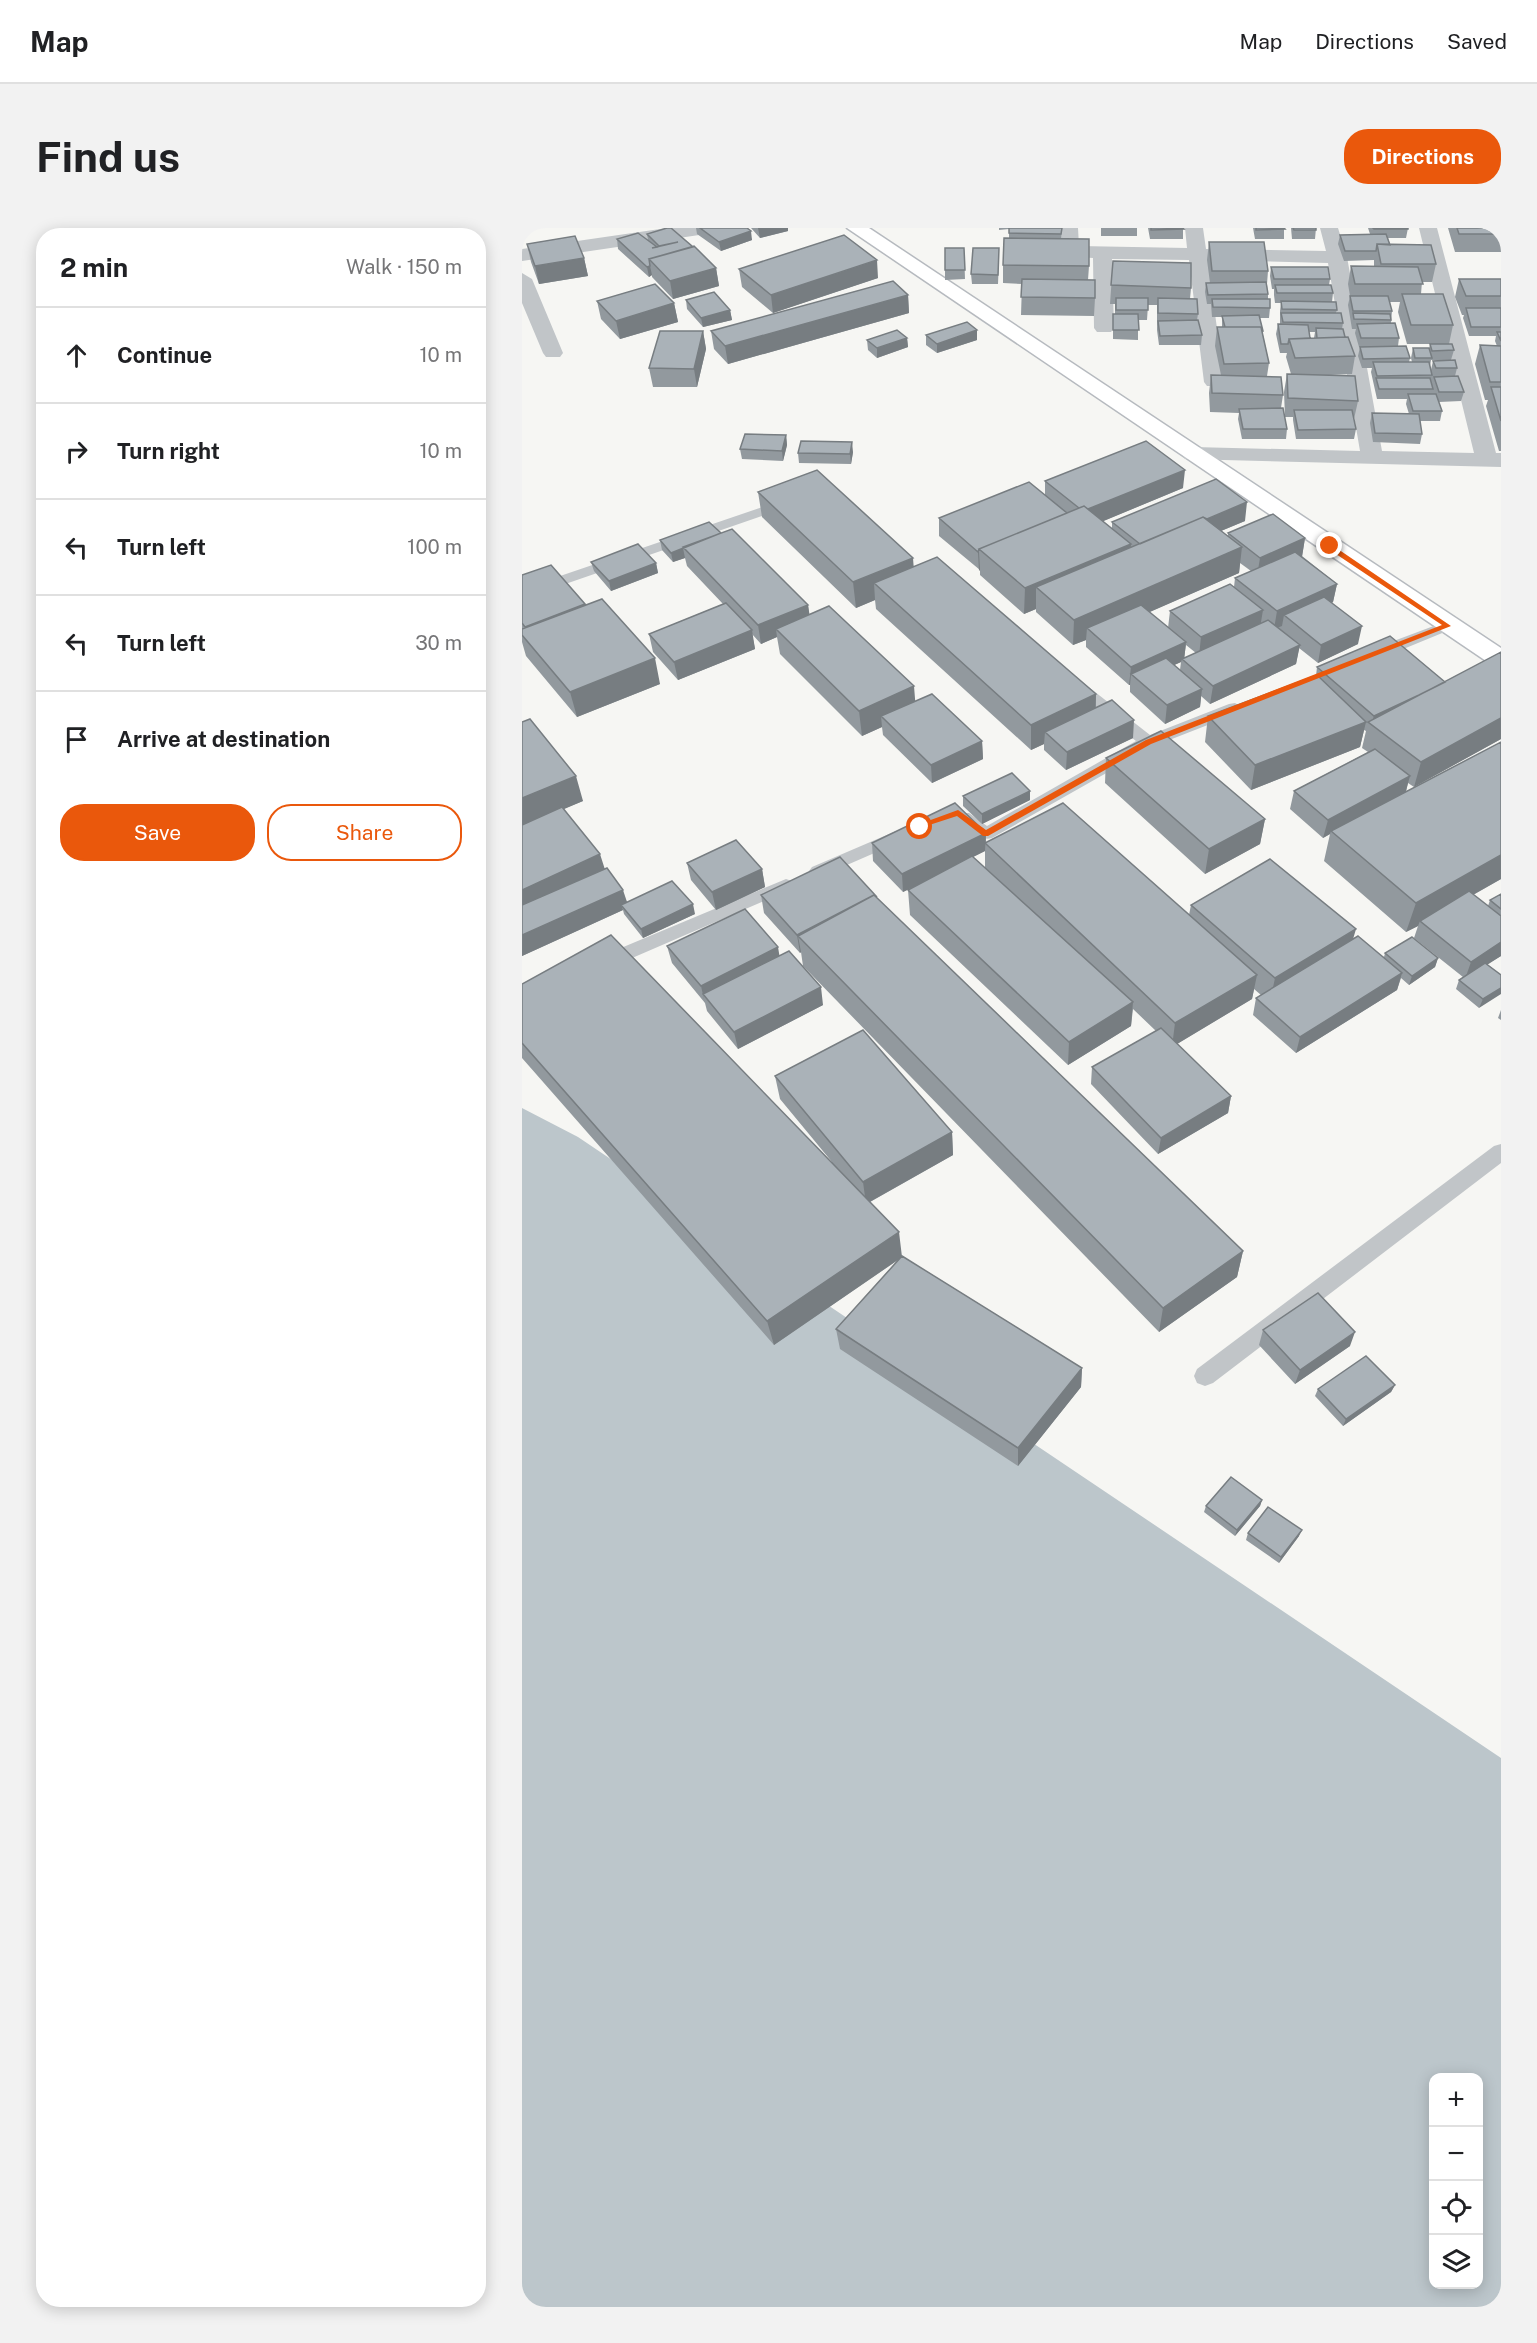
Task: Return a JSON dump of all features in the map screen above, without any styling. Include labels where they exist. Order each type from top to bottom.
[{"type":"street","points":[[522,255],[706,228]]},
{"type":"street","points":[[856,228],[1448,626],[1501,659]]},
{"type":"street","points":[[1070,228],[1070,252],[1337,257]]},
{"type":"street","points":[[1194,228],[1214,382]]},
{"type":"street","points":[[1329,228],[1337,257],[1372,457]]},
{"type":"street","points":[[1193,454],[1494,460],[1428,228]]},
{"type":"street","points":[[1102,254],[1104,328]]},
{"type":"street","points":[[522,279],[553,353]]},
{"type":"lane","points":[[522,594],[801,498]]},
{"type":"lane","points":[[1359,660],[1448,626]]},
{"type":"lane","points":[[1064,677],[1148,742]]},
{"type":"lane","points":[[948,816],[958,813],[986,834],[1148,742],[1248,703]]},
{"type":"lane","points":[[586,970],[909,832]]},
{"type":"lane","points":[[1205,1376],[1501,1152]]},
{"type":"shaded area","points":[[522,1108],[578,1137],[1501,1758],[1501,2307],[522,2307]]},
{"type":"building","points":[[671,228],[693,247],[649,259],[650,266],[647,267],[617,239],[638,233],[657,247],[678,242],[659,246],[647,234]]},
{"type":"building","points":[[700,228],[747,228],[751,231],[719,242]]},
{"type":"building","points":[[1009,228],[1062,228],[1061,234],[1009,233]]},
{"type":"building","points":[[1151,228],[1183,228],[1184,229],[1151,230]]},
{"type":"building","points":[[1256,228],[1284,228],[1285,229],[1256,230]]},
{"type":"building","points":[[1293,228],[1316,228],[1316,230],[1294,230]]},
{"type":"building","points":[[1408,228],[1408,229],[1374,229]]},
{"type":"building","points":[[1457,228],[1501,228],[1501,234],[1459,234]]},
{"type":"building","points":[[1386,234],[1390,245],[1377,244],[1376,251],[1345,251],[1340,235]]},
{"type":"building","points":[[844,235],[877,260],[771,295],[739,269]]},
{"type":"building","points":[[575,236],[584,258],[535,266],[527,244]]},
{"type":"building","points":[[1004,238],[1089,239],[1089,266],[1003,265]]},
{"type":"building","points":[[1209,242],[1264,242],[1268,271],[1212,271]]},
{"type":"building","points":[[1377,244],[1431,245],[1436,264],[1381,264]]},
{"type":"building","points":[[694,246],[716,268],[670,281],[649,259]]},
{"type":"building","points":[[945,248],[964,248],[965,270],[945,270]]},
{"type":"building","points":[[973,248],[999,248],[998,275],[971,274]]},
{"type":"building","points":[[1113,261],[1191,263],[1191,288],[1111,285]]},
{"type":"building","points":[[1351,266],[1418,267],[1423,284],[1355,284]]},
{"type":"building","points":[[1271,267],[1328,267],[1330,279],[1274,279]]},
{"type":"building","points":[[1022,279],[1095,280],[1095,298],[1021,297]]},
{"type":"building","points":[[1459,279],[1501,279],[1501,296],[1466,296]]},
{"type":"building","points":[[893,281],[908,295],[725,346],[711,331]]},
{"type":"building","points":[[1266,282],[1268,294],[1208,295],[1206,283]]},
{"type":"building","points":[[655,284],[674,303],[616,321],[597,301]]},
{"type":"building","points":[[1275,285],[1331,285],[1333,293],[1277,293]]},
{"type":"building","points":[[714,292],[730,310],[701,318],[686,300]]},
{"type":"building","points":[[1402,294],[1443,294],[1453,325],[1411,325]]},
{"type":"building","points":[[1350,296],[1388,296],[1392,311],[1353,311]]},
{"type":"building","points":[[1116,298],[1148,298],[1148,310],[1116,310]]},
{"type":"building","points":[[1158,298],[1197,299],[1198,314],[1158,313]]},
{"type":"building","points":[[1212,299],[1270,299],[1270,308],[1213,307]]},
{"type":"building","points":[[1281,301],[1336,302],[1337,310],[1282,309]]},
{"type":"building","points":[[1466,308],[1501,308],[1501,327],[1471,327]]},
{"type":"building","points":[[1281,313],[1341,313],[1343,323],[1283,322]]},
{"type":"building","points":[[1353,313],[1390,314],[1391,320],[1354,319]]},
{"type":"building","points":[[1113,314],[1138,314],[1139,330],[1113,330]]},
{"type":"building","points":[[1259,315],[1263,331],[1261,327],[1225,327],[1222,316]]},
{"type":"building","points":[[1198,320],[1202,335],[1160,336],[1158,321]]},
{"type":"building","points":[[967,322],[977,330],[937,344],[926,335]]},
{"type":"building","points":[[1395,323],[1399,338],[1361,338],[1357,324]]},
{"type":"building","points":[[1278,324],[1308,325],[1310,338],[1289,339],[1288,344],[1281,344]]},
{"type":"building","points":[[1217,327],[1261,327],[1269,363],[1224,364]]},
{"type":"building","points":[[1316,328],[1343,329],[1345,337],[1317,338]]},
{"type":"building","points":[[897,330],[907,338],[877,348],[867,340]]},
{"type":"building","points":[[660,331],[703,331],[694,369],[649,368]]},
{"type":"building","points":[[1348,337],[1355,356],[1295,358],[1289,339]]},
{"type":"building","points":[[1430,344],[1452,344],[1454,350],[1432,351]]},
{"type":"building","points":[[1480,345],[1501,346],[1501,382],[1490,382]]},
{"type":"building","points":[[1406,346],[1410,358],[1363,359],[1360,347]]},
{"type":"building","points":[[1413,348],[1429,348],[1432,358],[1415,358]]},
{"type":"building","points":[[1455,360],[1457,368],[1436,368],[1433,361]]},
{"type":"building","points":[[1373,362],[1429,362],[1432,375],[1377,376]]},
{"type":"building","points":[[1287,374],[1355,376],[1358,401],[1288,398]]},
{"type":"building","points":[[1211,375],[1281,377],[1283,395],[1212,393]]},
{"type":"building","points":[[1458,376],[1464,392],[1439,392],[1434,377]]},
{"type":"building","points":[[1376,378],[1430,378],[1433,389],[1379,389]]},
{"type":"building","points":[[1491,387],[1501,387],[1501,421]]},
{"type":"building","points":[[1408,394],[1436,394],[1442,411],[1413,411]]},
{"type":"building","points":[[1283,408],[1287,429],[1243,429],[1239,409]]},
{"type":"building","points":[[1294,410],[1352,410],[1356,429],[1298,430]]},
{"type":"building","points":[[1372,413],[1419,414],[1422,434],[1375,433]]},
{"type":"building","points":[[745,434],[786,435],[782,451],[740,449]]},
{"type":"building","points":[[801,441],[852,442],[850,454],[798,453]]},
{"type":"building","points":[[1146,441],[1185,470],[1088,509],[1084,506],[1079,508],[1045,481]]},
{"type":"building","points":[[817,470],[913,558],[853,582],[758,492]]},
{"type":"building","points":[[1216,479],[1247,502],[1207,519],[1203,517],[1140,544],[1112,522]]},
{"type":"building","points":[[1029,482],[1067,513],[979,549],[978,552],[939,518]]},
{"type":"building","points":[[1084,506],[1131,544],[1025,588],[979,549]]},
{"type":"building","points":[[1273,514],[1305,538],[1260,558],[1228,533]]},
{"type":"building","points":[[1203,517],[1242,547],[1074,620],[1036,587]]},
{"type":"building","points":[[709,522],[721,533],[671,553],[660,540]]},
{"type":"building","points":[[732,529],[808,605],[758,625],[683,547]]},
{"type":"building","points":[[638,544],[656,563],[609,581],[591,562]]},
{"type":"building","points":[[1295,552],[1337,584],[1277,611],[1235,578]]},
{"type":"building","points":[[937,557],[1096,694],[1031,725],[874,583]]},
{"type":"building","points":[[551,565],[585,604],[525,627],[522,623],[522,575]]},
{"type":"building","points":[[1230,584],[1263,610],[1201,637],[1170,611]]},
{"type":"building","points":[[1324,597],[1362,626],[1321,645],[1284,615]]},
{"type":"building","points":[[602,599],[655,658],[570,692],[522,635],[522,629]]},
{"type":"building","points":[[726,603],[752,630],[674,662],[649,634]]},
{"type":"building","points":[[1141,605],[1186,642],[1131,667],[1087,628]]},
{"type":"building","points":[[829,606],[914,686],[859,711],[776,629]]},
{"type":"building","points":[[1268,620],[1300,645],[1213,686],[1182,659]]},
{"type":"building","points":[[1390,636],[1445,682],[1374,716],[1317,667]]},
{"type":"building","points":[[1501,652],[1501,718],[1421,762],[1368,722]]},
{"type":"building","points":[[1166,658],[1202,689],[1167,705],[1131,674]]},
{"type":"building","points":[[1317,675],[1366,722],[1255,765],[1208,716]]},
{"type":"building","points":[[932,694],[982,741],[931,765],[881,716]]},
{"type":"building","points":[[1112,700],[1134,720],[1067,752],[1045,732]]},
{"type":"building","points":[[530,719],[576,776],[522,798],[522,722]]},
{"type":"building","points":[[1161,731],[1265,819],[1209,849],[1106,758]]},
{"type":"building","points":[[1501,742],[1501,855],[1416,903],[1331,831]]},
{"type":"building","points":[[1375,749],[1410,776],[1328,820],[1294,791]]},
{"type":"building","points":[[1012,773],[1030,791],[982,814],[963,796]]},
{"type":"building","points":[[955,803],[986,833],[902,874],[872,843]]},
{"type":"building","points":[[1063,803],[1257,975],[1175,1023],[985,843]]},
{"type":"building","points":[[562,807],[600,854],[522,890],[522,825]]},
{"type":"building","points":[[736,840],[762,869],[712,892],[687,863]]},
{"type":"building","points":[[972,856],[1133,1002],[1069,1042],[908,890]]},
{"type":"building","points":[[840,857],[876,896],[797,935],[761,895]]},
{"type":"building","points":[[1270,859],[1356,929],[1275,978],[1191,905]]},
{"type":"building","points":[[607,868],[623,890],[522,935],[522,905]]},
{"type":"building","points":[[672,881],[693,904],[641,929],[621,905]]},
{"type":"building","points":[[1469,891],[1501,916],[1501,942],[1471,962],[1420,921]]},
{"type":"building","points":[[1501,894],[1501,909],[1490,900]]},
{"type":"building","points":[[874,895],[1243,1251],[1163,1308],[798,936]]},
{"type":"building","points":[[745,909],[778,947],[701,986],[667,946]]},
{"type":"building","points":[[611,935],[899,1232],[767,1321],[522,1043],[522,984]]},
{"type":"building","points":[[1358,936],[1402,973],[1300,1037],[1256,998]]},
{"type":"building","points":[[1412,937],[1438,958],[1412,976],[1385,953]]},
{"type":"building","points":[[789,951],[821,987],[734,1032],[703,994]]},
{"type":"building","points":[[1485,963],[1501,975],[1501,988],[1483,999],[1459,980]]},
{"type":"building","points":[[1161,1028],[1231,1096],[1161,1138],[1092,1067]]},
{"type":"building","points":[[863,1030],[952,1132],[863,1182],[775,1076]]},
{"type":"building","points":[[902,1256],[1082,1368],[1018,1448],[836,1329]]},
{"type":"building","points":[[1318,1293],[1355,1332],[1300,1370],[1263,1330]]},
{"type":"building","points":[[1366,1356],[1395,1385],[1346,1419],[1318,1389]]},
{"type":"building","points":[[1231,1477],[1262,1500],[1237,1530],[1206,1506]]},
{"type":"building","points":[[1268,1507],[1302,1530],[1281,1557],[1248,1533]]},
{"type":"route","points":[[920,827],[958,813],[986,834],[1148,742],[1448,626],[1330,546]]}]
